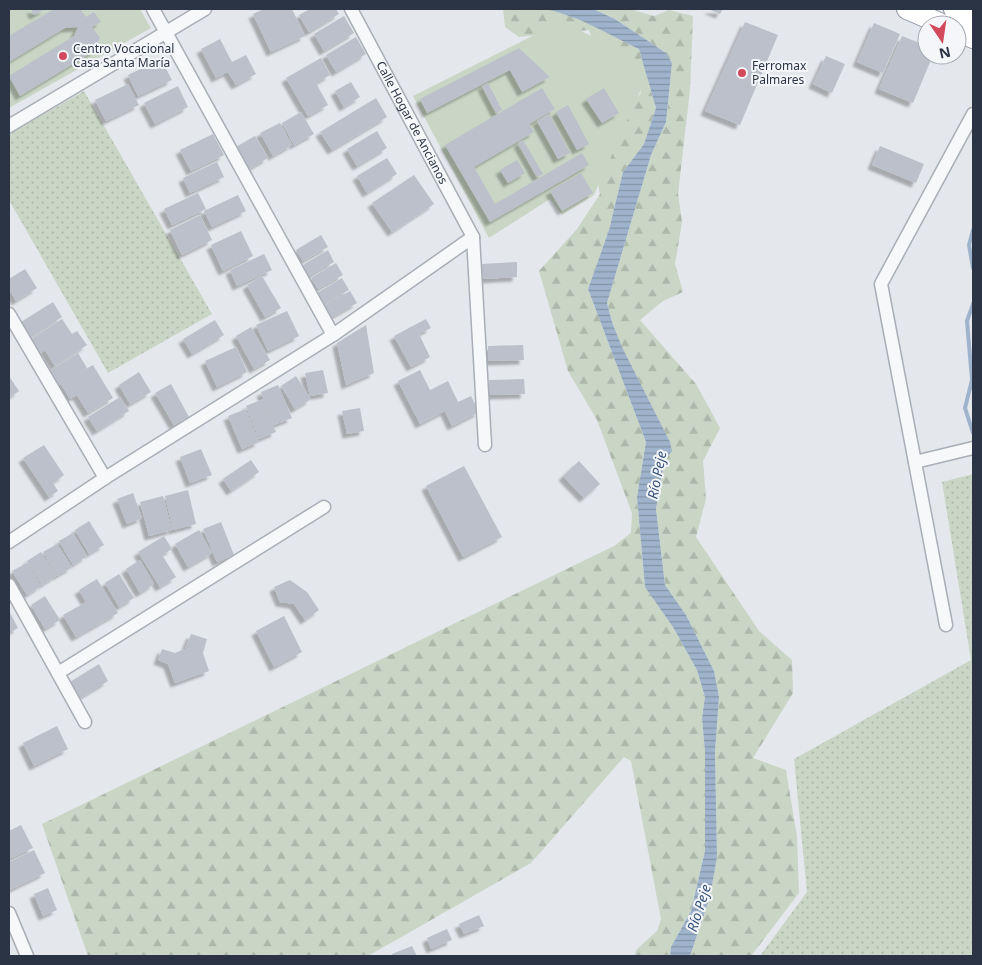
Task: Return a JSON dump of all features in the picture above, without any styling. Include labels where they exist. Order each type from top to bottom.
[{"type":"highway","points":[[907,9],[921,15]]},
{"type":"highway","points":[[954,9],[973,17]]},
{"type":"street","points":[[153,9],[333,334]]},
{"type":"street","points":[[9,126],[206,9]]},
{"type":"street","name":"Calle Hogar de Ancianos","points":[[352,9],[472,237]]},
{"type":"street","points":[[946,625],[881,284],[973,114]]},
{"type":"street","points":[[9,542],[105,478],[333,334],[472,237]]},
{"type":"street","points":[[472,237],[486,445]]},
{"type":"street","points":[[9,314],[105,478]]},
{"type":"street","points":[[915,462],[973,448]]},
{"type":"street","points":[[58,673],[324,507]]},
{"type":"street","points":[[9,585],[85,722]]},
{"type":"street","points":[[9,914],[27,956]]},
{"type":"green space","points":[[535,8],[558,11],[594,25],[639,49],[656,108],[644,144],[623,172],[609,230],[588,289],[646,442],[637,497],[645,586],[673,627],[697,670],[705,697],[702,718],[705,752],[705,851],[691,911],[671,947],[670,956],[634,956],[637,949],[657,931],[661,919],[631,761],[624,757],[531,863],[368,956],[88,956],[42,824],[614,546],[631,533],[632,513],[597,420],[568,371],[539,271],[577,229],[600,194],[594,162],[622,115],[641,93],[633,69],[597,53],[589,30],[519,37],[505,27],[503,9]]},
{"type":"green space","points":[[9,9],[140,9],[151,28],[9,108]]},
{"type":"green space","points":[[593,9],[630,9],[654,16],[669,10],[693,16],[690,90],[678,194],[682,222],[675,264],[683,292],[663,301],[640,320],[696,384],[720,428],[703,461],[706,499],[696,537],[759,631],[792,660],[793,693],[753,758],[786,770],[797,837],[799,893],[751,956],[690,956],[710,897],[717,857],[715,752],[719,697],[714,671],[686,615],[665,585],[656,509],[664,461],[671,451],[670,443],[622,347],[607,303],[651,155],[666,122],[672,63],[666,53],[615,19]]},
{"type":"green space","points":[[562,21],[651,67],[594,195],[562,215],[550,199],[489,238],[413,96]]},
{"type":"green space","points":[[84,91],[212,314],[108,373],[9,200],[9,134]]},
{"type":"green space","points":[[973,474],[973,956],[760,956],[807,892],[794,759],[971,660],[942,482]]},
{"type":"water","name":"Río Peje","points":[[544,9],[593,9],[615,19],[666,53],[672,63],[666,122],[651,155],[607,303],[622,347],[670,442],[672,451],[664,461],[656,509],[665,585],[686,615],[714,671],[719,697],[715,752],[717,857],[710,897],[690,956],[670,956],[671,947],[691,911],[705,851],[705,752],[702,718],[705,697],[697,670],[673,627],[645,587],[637,497],[646,442],[588,289],[609,230],[623,172],[644,144],[656,108],[639,49],[581,20]]},
{"type":"building","points":[[31,9],[46,9],[34,15]]},
{"type":"building","name":"Centro Vocacional Casa Santa María","points":[[54,9],[80,9],[86,17],[94,12],[101,22],[92,27],[100,38],[94,51],[20,96],[9,76],[74,36],[78,27],[65,28],[9,62],[9,36]]},
{"type":"building","points":[[264,9],[292,9],[305,36],[271,52],[253,14]]},
{"type":"building","points":[[310,9],[336,9],[339,14],[309,32],[299,15]]},
{"type":"building","points":[[708,9],[723,9],[720,14]]},
{"type":"building","points":[[344,16],[354,33],[324,51],[314,34]]},
{"type":"building","name":"Ferromax Palmares","points":[[745,22],[778,35],[740,125],[705,111]]},
{"type":"building","points":[[874,23],[900,34],[883,73],[857,62]]},
{"type":"building","points":[[902,36],[917,42],[917,65],[929,65],[913,103],[879,89]]},
{"type":"building","points":[[356,37],[366,54],[336,72],[326,55]]},
{"type":"building","points":[[220,39],[232,62],[246,55],[256,74],[236,85],[228,72],[216,78],[201,49]]},
{"type":"building","points":[[519,48],[550,77],[522,92],[510,70],[427,113],[420,99]]},
{"type":"building","points":[[826,56],[845,64],[832,93],[813,84]]},
{"type":"building","points":[[321,58],[330,75],[316,83],[328,105],[308,116],[286,78]]},
{"type":"building","points":[[161,59],[172,80],[138,96],[128,75]]},
{"type":"building","points":[[351,82],[360,97],[344,107],[335,91]]},
{"type":"building","points":[[488,83],[502,110],[496,113],[482,86]]},
{"type":"building","points":[[128,84],[139,105],[106,121],[95,100]]},
{"type":"building","points":[[178,86],[188,107],[155,124],[144,103]]},
{"type":"building","points":[[542,88],[555,109],[529,124],[534,132],[474,167],[495,204],[582,153],[589,165],[490,222],[445,145]]},
{"type":"building","points":[[604,88],[619,113],[602,123],[586,99]]},
{"type":"building","points":[[376,98],[387,117],[332,150],[320,132]]},
{"type":"building","points":[[568,105],[589,144],[577,150],[556,112]]},
{"type":"building","points":[[301,112],[314,134],[294,145],[282,123]]},
{"type":"building","points":[[549,114],[570,153],[558,159],[537,121]]},
{"type":"building","points":[[280,123],[292,145],[273,156],[260,133]]},
{"type":"building","points":[[377,131],[387,148],[357,166],[347,149]]},
{"type":"building","points":[[213,134],[224,155],[191,171],[180,150]]},
{"type":"building","points":[[255,136],[268,158],[249,169],[236,147]]},
{"type":"building","points":[[523,140],[543,174],[537,177],[518,143]]},
{"type":"building","points":[[880,146],[924,164],[916,183],[872,165]]},
{"type":"building","points":[[387,158],[397,174],[367,193],[357,176]]},
{"type":"building","points":[[517,160],[525,173],[508,183],[500,170]]},
{"type":"building","points":[[217,162],[224,177],[190,193],[183,178]]},
{"type":"building","points":[[581,173],[593,193],[562,211],[550,191]]},
{"type":"building","points":[[414,175],[434,204],[392,232],[372,203]]},
{"type":"building","points":[[198,193],[206,209],[172,225],[164,209]]},
{"type":"building","points":[[238,195],[246,211],[212,227],[204,211]]},
{"type":"building","points":[[200,215],[212,240],[182,255],[170,230]]},
{"type":"building","points":[[241,231],[253,256],[223,271],[211,245]]},
{"type":"building","points":[[321,235],[328,247],[303,261],[296,250]]},
{"type":"building","points":[[328,250],[334,262],[309,276],[303,265]]},
{"type":"building","points":[[264,254],[272,270],[237,286],[230,270]]},
{"type":"building","points":[[517,262],[517,277],[482,279],[481,264]]},
{"type":"building","points":[[336,263],[343,275],[318,289],[311,278]]},
{"type":"building","points":[[25,269],[37,288],[16,301],[9,289],[9,279]]},
{"type":"building","points":[[262,276],[281,308],[265,317],[247,285]]},
{"type":"building","points":[[342,278],[349,290],[324,304],[317,293]]},
{"type":"building","points":[[350,291],[357,303],[332,317],[325,305]]},
{"type":"building","points":[[53,302],[62,317],[31,337],[21,322]]},
{"type":"building","points":[[287,311],[299,336],[268,351],[256,325]]},
{"type":"building","points":[[62,319],[72,334],[77,331],[87,345],[55,366],[45,350],[40,354],[31,339]]},
{"type":"building","points":[[426,319],[431,328],[419,334],[430,357],[411,367],[394,336]]},
{"type":"building","points":[[215,320],[224,335],[192,354],[183,339]]},
{"type":"building","points":[[366,325],[374,373],[346,385],[337,343]]},
{"type":"building","points":[[251,327],[270,360],[254,369],[236,336]]},
{"type":"building","points":[[523,345],[524,360],[488,361],[488,346]]},
{"type":"building","points":[[236,347],[247,372],[217,387],[205,361]]},
{"type":"building","points":[[78,353],[87,368],[82,371],[93,365],[113,398],[88,413],[77,395],[70,399],[61,384],[55,388],[46,373]]},
{"type":"building","points":[[323,370],[328,393],[310,396],[305,373]]},
{"type":"building","points":[[420,370],[430,390],[448,381],[458,402],[471,396],[479,412],[452,426],[445,411],[420,424],[398,381]]},
{"type":"building","points":[[139,372],[151,392],[130,404],[119,385]]},
{"type":"building","points":[[9,376],[19,391],[9,398]]},
{"type":"building","points":[[296,376],[311,399],[295,409],[281,386]]},
{"type":"building","points":[[524,379],[525,394],[489,395],[489,380]]},
{"type":"building","points":[[171,384],[189,417],[174,425],[155,393]]},
{"type":"building","points":[[278,385],[292,418],[274,425],[261,392]]},
{"type":"building","points":[[120,397],[129,411],[97,431],[88,417]]},
{"type":"building","points":[[263,399],[276,432],[259,439],[246,406]]},
{"type":"building","points":[[360,408],[364,431],[347,434],[342,411]]},
{"type":"building","points":[[246,409],[259,442],[242,449],[228,416]]},
{"type":"building","points":[[44,445],[64,475],[53,483],[58,491],[49,497],[23,458]]},
{"type":"building","points":[[201,449],[212,475],[190,483],[180,457]]},
{"type":"building","points":[[251,460],[259,472],[231,491],[223,479]]},
{"type":"building","points":[[579,461],[600,484],[584,498],[563,476]]},
{"type":"building","points":[[464,466],[502,537],[463,557],[426,486]]},
{"type":"building","points":[[188,490],[196,524],[173,530],[165,496]]},
{"type":"building","points":[[133,493],[142,518],[127,524],[117,499]]},
{"type":"building","points":[[163,496],[172,530],[149,536],[140,502]]},
{"type":"building","points":[[89,521],[104,545],[89,554],[75,530]]},
{"type":"building","points":[[221,522],[234,555],[217,562],[203,529]]},
{"type":"building","points":[[199,530],[212,553],[188,567],[175,544]]},
{"type":"building","points":[[73,533],[87,556],[73,565],[59,541]]},
{"type":"building","points":[[164,536],[172,549],[162,555],[176,577],[160,587],[138,552]]},
{"type":"building","points":[[57,544],[72,567],[57,576],[43,552]]},
{"type":"building","points":[[41,552],[56,576],[42,585],[27,561]]},
{"type":"building","points":[[140,560],[154,584],[140,593],[126,569]]},
{"type":"building","points":[[27,563],[41,586],[27,595],[12,571]]},
{"type":"building","points":[[119,574],[134,598],[119,607],[105,583]]},
{"type":"building","points":[[97,579],[118,613],[76,637],[63,615],[86,602],[79,590]]},
{"type":"building","points":[[290,580],[307,592],[319,610],[305,620],[294,604],[280,602],[274,587]]},
{"type":"building","points":[[45,596],[60,620],[45,629],[31,605]]},
{"type":"building","points":[[9,611],[18,628],[9,633]]},
{"type":"building","points":[[284,616],[302,652],[274,667],[256,631]]},
{"type":"building","points":[[191,634],[207,639],[203,653],[209,671],[175,683],[168,664],[158,660],[162,649],[175,653],[185,649]]},
{"type":"building","points":[[99,664],[108,681],[80,698],[70,682]]},
{"type":"building","points":[[57,726],[68,749],[34,766],[23,743]]},
{"type":"building","points":[[21,825],[33,848],[9,859],[9,831]]},
{"type":"building","points":[[34,850],[45,873],[10,890],[9,862]]},
{"type":"building","points":[[48,888],[57,910],[43,916],[34,894]]},
{"type":"building","points":[[479,915],[484,926],[464,934],[459,924]]},
{"type":"building","points":[[447,929],[452,940],[431,949],[427,938]]},
{"type":"building","points":[[412,946],[417,956],[393,956],[392,954]]},
{"type":"waterway","points":[[973,230],[969,245],[973,268]]},
{"type":"waterway","points":[[973,304],[967,321],[972,380],[965,408],[973,433]]},
{"type":"place","name":"Centro Vocacional Casa Santa María","points":[[63,56]]},
{"type":"place","name":"Ferromax Palmares","points":[[742,73]]}]
